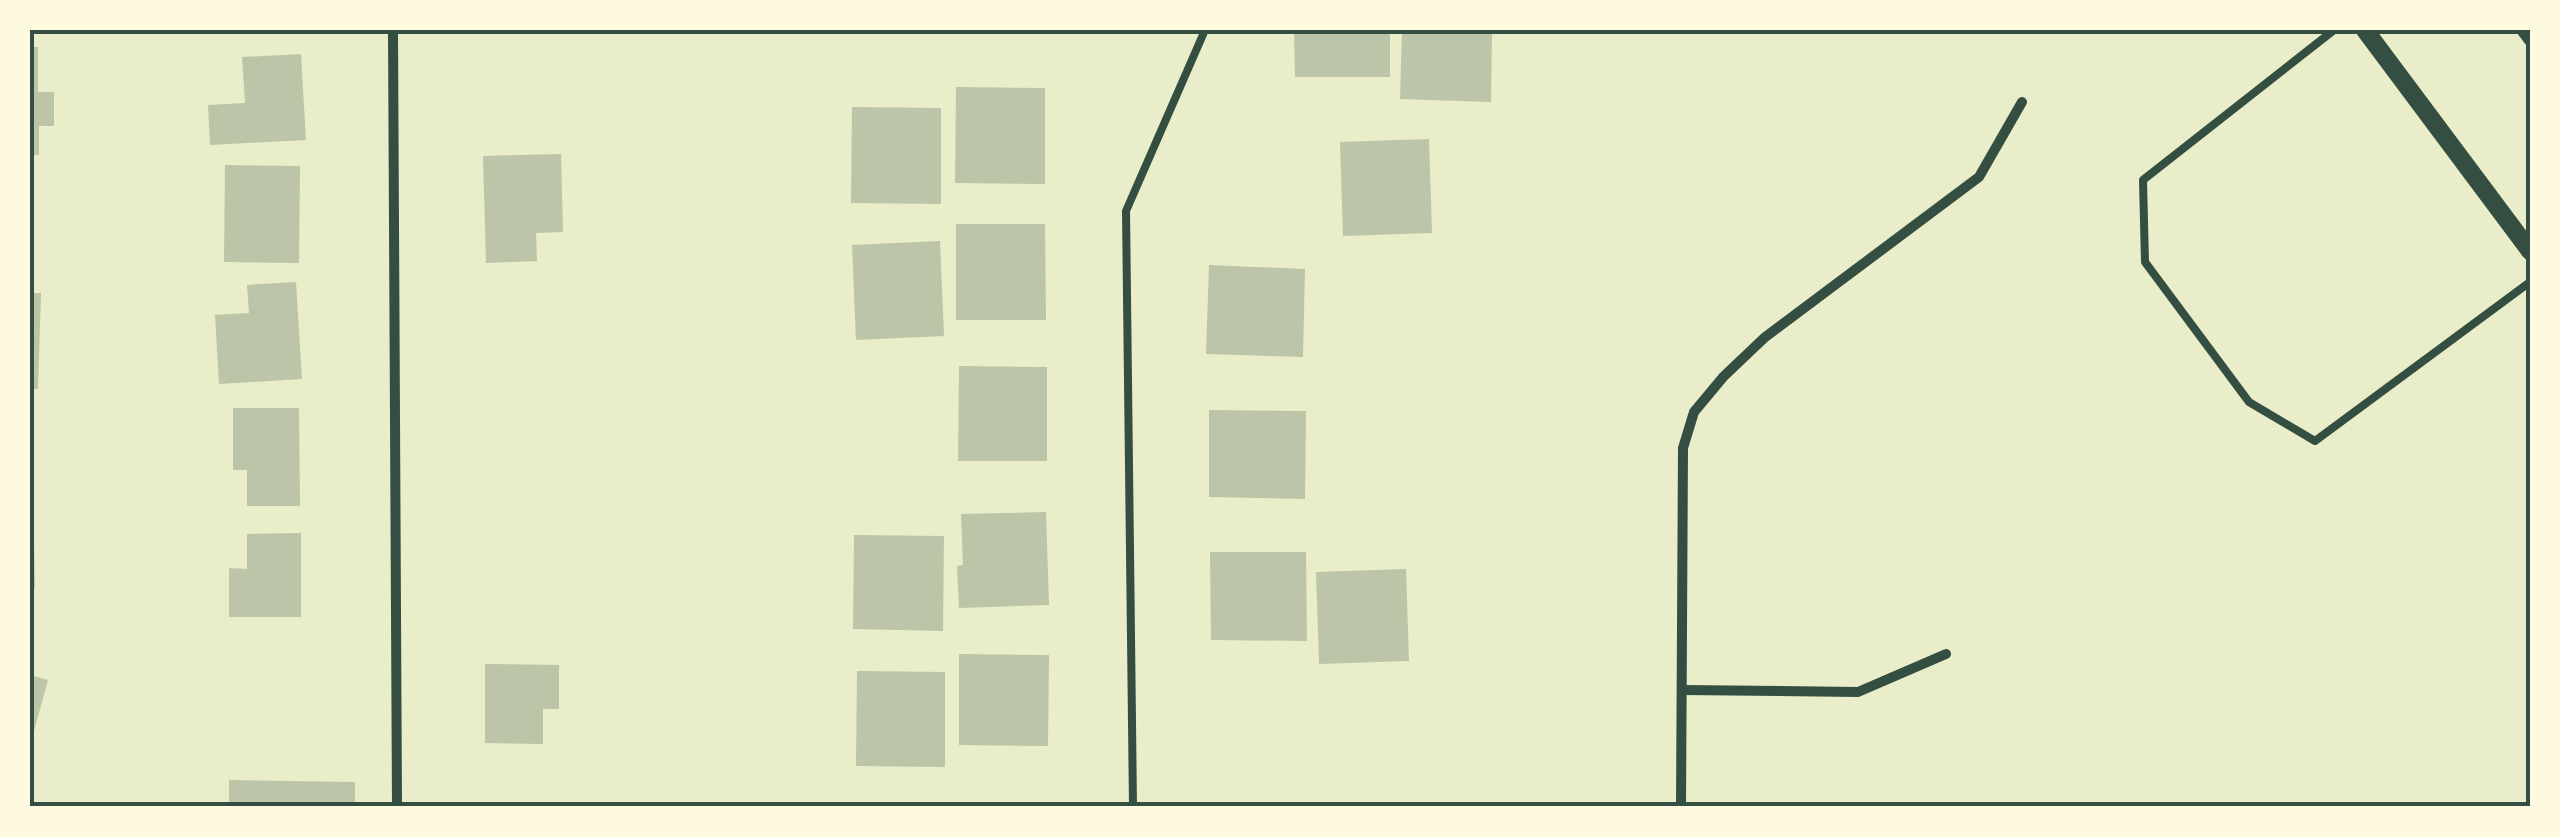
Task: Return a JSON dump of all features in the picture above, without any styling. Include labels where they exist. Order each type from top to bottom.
[{"type":"street","points":[[393,30],[397,807]]},
{"type":"street","points":[[2366,30],[2530,251]]},
{"type":"street","points":[[2521,30],[2530,42]]},
{"type":"street","points":[[1681,807],[1683,448],[1694,412],[1764,338],[1978,177],[2022,102]]},
{"type":"street","points":[[1682,690],[1858,692],[1946,654]]},
{"type":"lane","points":[[1133,807],[1126,211],[1204,30]]},
{"type":"lane","points":[[2334,30],[2143,180],[2144,262],[2248,402],[2315,441],[2530,282]]},
{"type":"building","points":[[1294,30],[1390,30],[1390,77],[1295,77]]},
{"type":"building","points":[[1402,30],[1492,30],[1491,102],[1400,99]]},
{"type":"building","points":[[30,47],[38,47],[38,92],[54,92],[54,126],[39,126],[39,155],[30,155]]},
{"type":"building","points":[[301,54],[306,140],[210,145],[208,105],[245,103],[242,57]]},
{"type":"building","points":[[956,87],[1045,88],[1045,184],[955,183]]},
{"type":"building","points":[[852,107],[941,108],[941,204],[851,203]]},
{"type":"building","points":[[1429,139],[1432,233],[1343,236],[1340,142]]},
{"type":"building","points":[[561,154],[563,232],[536,233],[537,261],[486,263],[483,156]]},
{"type":"building","points":[[225,165],[300,166],[299,263],[224,262]]},
{"type":"building","points":[[956,224],[1045,224],[1046,320],[956,320]]},
{"type":"building","points":[[940,241],[944,336],[856,340],[852,245]]},
{"type":"building","points":[[1209,265],[1305,269],[1303,357],[1206,354]]},
{"type":"building","points":[[296,282],[302,379],[219,384],[215,315],[249,313],[247,285]]},
{"type":"building","points":[[30,293],[41,293],[38,389],[30,389]]},
{"type":"building","points":[[959,366],[1047,367],[1047,461],[958,461]]},
{"type":"building","points":[[233,408],[299,408],[300,506],[247,506],[247,470],[233,470]]},
{"type":"building","points":[[1209,410],[1306,411],[1305,499],[1209,497]]},
{"type":"building","points":[[1046,512],[1049,605],[959,608],[957,566],[963,565],[961,514]]},
{"type":"building","points":[[301,533],[301,617],[229,617],[229,568],[247,569],[247,534]]},
{"type":"building","points":[[30,534],[34,534],[35,589],[30,589]]},
{"type":"building","points":[[854,535],[944,536],[943,631],[853,629]]},
{"type":"building","points":[[1210,552],[1306,552],[1307,641],[1211,640]]},
{"type":"building","points":[[1406,569],[1409,661],[1319,664],[1316,572]]},
{"type":"building","points":[[959,654],[1049,655],[1048,746],[959,745]]},
{"type":"building","points":[[485,664],[559,665],[559,709],[543,709],[543,744],[485,743]]},
{"type":"building","points":[[857,671],[945,672],[945,767],[856,766]]},
{"type":"building","points":[[30,675],[48,680],[34,731],[30,730]]},
{"type":"building","points":[[229,780],[355,782],[355,807],[229,807]]}]
